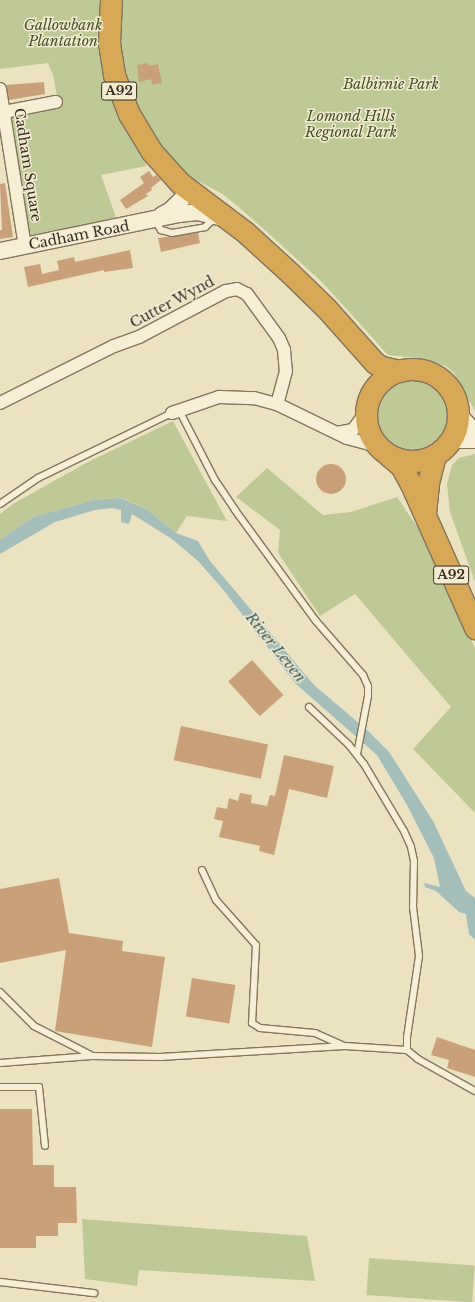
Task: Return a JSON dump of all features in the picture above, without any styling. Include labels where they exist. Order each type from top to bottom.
[{"type":"highway","name":"A92","points":[[111,0],[109,43],[121,97],[152,152],[167,170],[190,191],[279,263],[375,363],[400,371]]},
{"type":"highway","name":"A92","points":[[343,328],[364,373],[370,433],[382,449],[401,466],[475,628]]},
{"type":"highway","name":"A92","points":[[368,405],[381,381],[400,371],[414,369],[428,372],[440,378],[450,388],[456,401],[458,414],[456,430],[442,449],[424,503],[426,521]]},
{"type":"highway","points":[[382,449],[410,461],[423,460],[442,449]]},
{"type":"street","name":"Cadham Square","points":[[0,89],[25,246]]},
{"type":"street","points":[[4,112],[56,102]]},
{"type":"street","name":"Cadham Road","points":[[155,218],[171,210],[190,191]]},
{"type":"street","name":"Cadham Road","points":[[0,251],[155,218],[191,212],[225,218]]},
{"type":"street","name":"Cutter Wynd","points":[[0,403],[114,346],[139,337],[226,291],[237,288],[247,294],[279,338],[284,350],[286,371],[277,404]]},
{"type":"street","points":[[175,412],[219,397],[234,396],[277,404],[336,433],[382,449]]},
{"type":"street","points":[[336,433],[353,430],[368,405]]},
{"type":"street","points":[[458,414],[475,432]]},
{"type":"street","points":[[442,449],[458,440],[475,440]]},
{"type":"lane","points":[[0,504],[38,478],[175,412],[215,480],[235,510],[316,621],[363,675],[368,686],[365,713],[357,751]]},
{"type":"lane","points":[[309,707],[357,751],[404,831],[414,861],[413,907],[419,956],[406,1037],[408,1050]]},
{"type":"lane","points":[[202,870],[216,900],[256,945],[252,1023],[260,1028],[315,1033],[344,1046]]},
{"type":"lane","points":[[0,992],[34,1026],[92,1056]]},
{"type":"lane","points":[[0,1063],[92,1056],[160,1057],[344,1046],[408,1050],[418,1059],[475,1091]]},
{"type":"lane","points":[[0,1087],[39,1087],[45,1146]]},
{"type":"lane","points":[[0,1282],[94,1293]]},
{"type":"green space","name":"Gallowbank Plantation","points":[[0,0],[100,0],[97,44],[107,87],[122,123],[147,166],[101,175],[117,220],[30,239],[9,116],[59,108],[53,75],[48,63],[0,69]]},
{"type":"green space","name":"Lomond Hills Regional Park","points":[[119,0],[475,0],[475,411],[454,373],[446,366],[426,359],[388,355],[323,283],[289,252],[240,208],[221,193],[190,177],[166,154],[141,118],[124,79],[116,22]]},
{"type":"green space","points":[[412,376],[426,379],[439,387],[447,400],[450,414],[447,428],[439,441],[426,449],[412,452],[398,449],[385,441],[377,428],[374,414],[377,400],[385,387],[398,379]]},
{"type":"green space","points":[[173,421],[227,521],[187,516],[176,533],[146,509],[121,498],[94,500],[33,517],[0,540],[0,514],[13,504],[86,463]]},
{"type":"green space","points":[[475,454],[475,582],[450,512],[447,484],[452,465],[459,458]]},
{"type":"green space","points":[[267,468],[323,515],[351,512],[397,497],[418,528],[475,648],[475,813],[413,749],[451,707],[355,594],[320,616],[278,553],[280,530],[236,497]]},
{"type":"green space","points":[[82,1219],[307,1236],[315,1281],[139,1270],[137,1286],[85,1279]]},
{"type":"green space","points":[[369,1258],[475,1265],[472,1302],[366,1295]]},
{"type":"water","name":"River Leven","points":[[120,498],[146,509],[176,533],[198,541],[210,561],[314,685],[368,731],[389,752],[433,821],[466,891],[475,898],[475,940],[469,934],[466,914],[459,912],[436,891],[425,887],[424,883],[440,887],[434,858],[407,805],[377,755],[296,684],[221,587],[198,561],[172,539],[132,514],[129,524],[121,522],[121,510],[112,508],[95,510],[55,522],[0,554],[0,540],[33,517],[94,500]]},
{"type":"building","points":[[148,63],[149,66],[158,64],[162,83],[152,85],[151,79],[139,82],[137,65]]},
{"type":"building","points":[[44,82],[45,94],[9,100],[6,85]]},
{"type":"building","points":[[149,171],[153,177],[156,175],[161,180],[146,194],[148,196],[126,209],[120,200],[144,183],[140,177]]},
{"type":"building","points":[[5,183],[13,237],[0,239],[0,230],[2,230],[0,184]]},
{"type":"building","points":[[198,233],[200,243],[161,252],[158,238]]},
{"type":"building","points":[[130,250],[133,268],[104,272],[104,270],[28,287],[24,267],[40,264],[42,274],[59,270],[57,261],[74,257],[75,262]]},
{"type":"building","points":[[331,464],[337,465],[345,473],[345,485],[337,493],[331,494],[325,493],[317,485],[316,479],[317,473],[325,465]]},
{"type":"building","points":[[252,660],[283,695],[260,716],[228,681]]},
{"type":"building","points":[[181,726],[268,745],[261,779],[174,760]]},
{"type":"building","points":[[284,755],[334,766],[327,798],[289,789],[274,855],[259,851],[260,846],[219,837],[223,821],[214,819],[217,807],[227,809],[229,798],[238,801],[240,793],[252,795],[251,803],[267,806],[270,795],[275,796]]},
{"type":"building","points":[[59,878],[69,933],[123,941],[122,951],[165,957],[152,1047],[55,1031],[66,950],[0,963],[0,889]]},
{"type":"building","points":[[192,978],[235,985],[229,1023],[186,1017]]},
{"type":"building","points":[[437,1037],[475,1050],[475,1077],[447,1068],[449,1060],[431,1055]]},
{"type":"building","points":[[0,1109],[32,1109],[33,1165],[54,1165],[54,1187],[76,1187],[77,1223],[58,1223],[58,1236],[36,1236],[36,1248],[0,1248]]},
{"type":"park label","name":"Balbirnie Park","points":[[391,84]]}]
